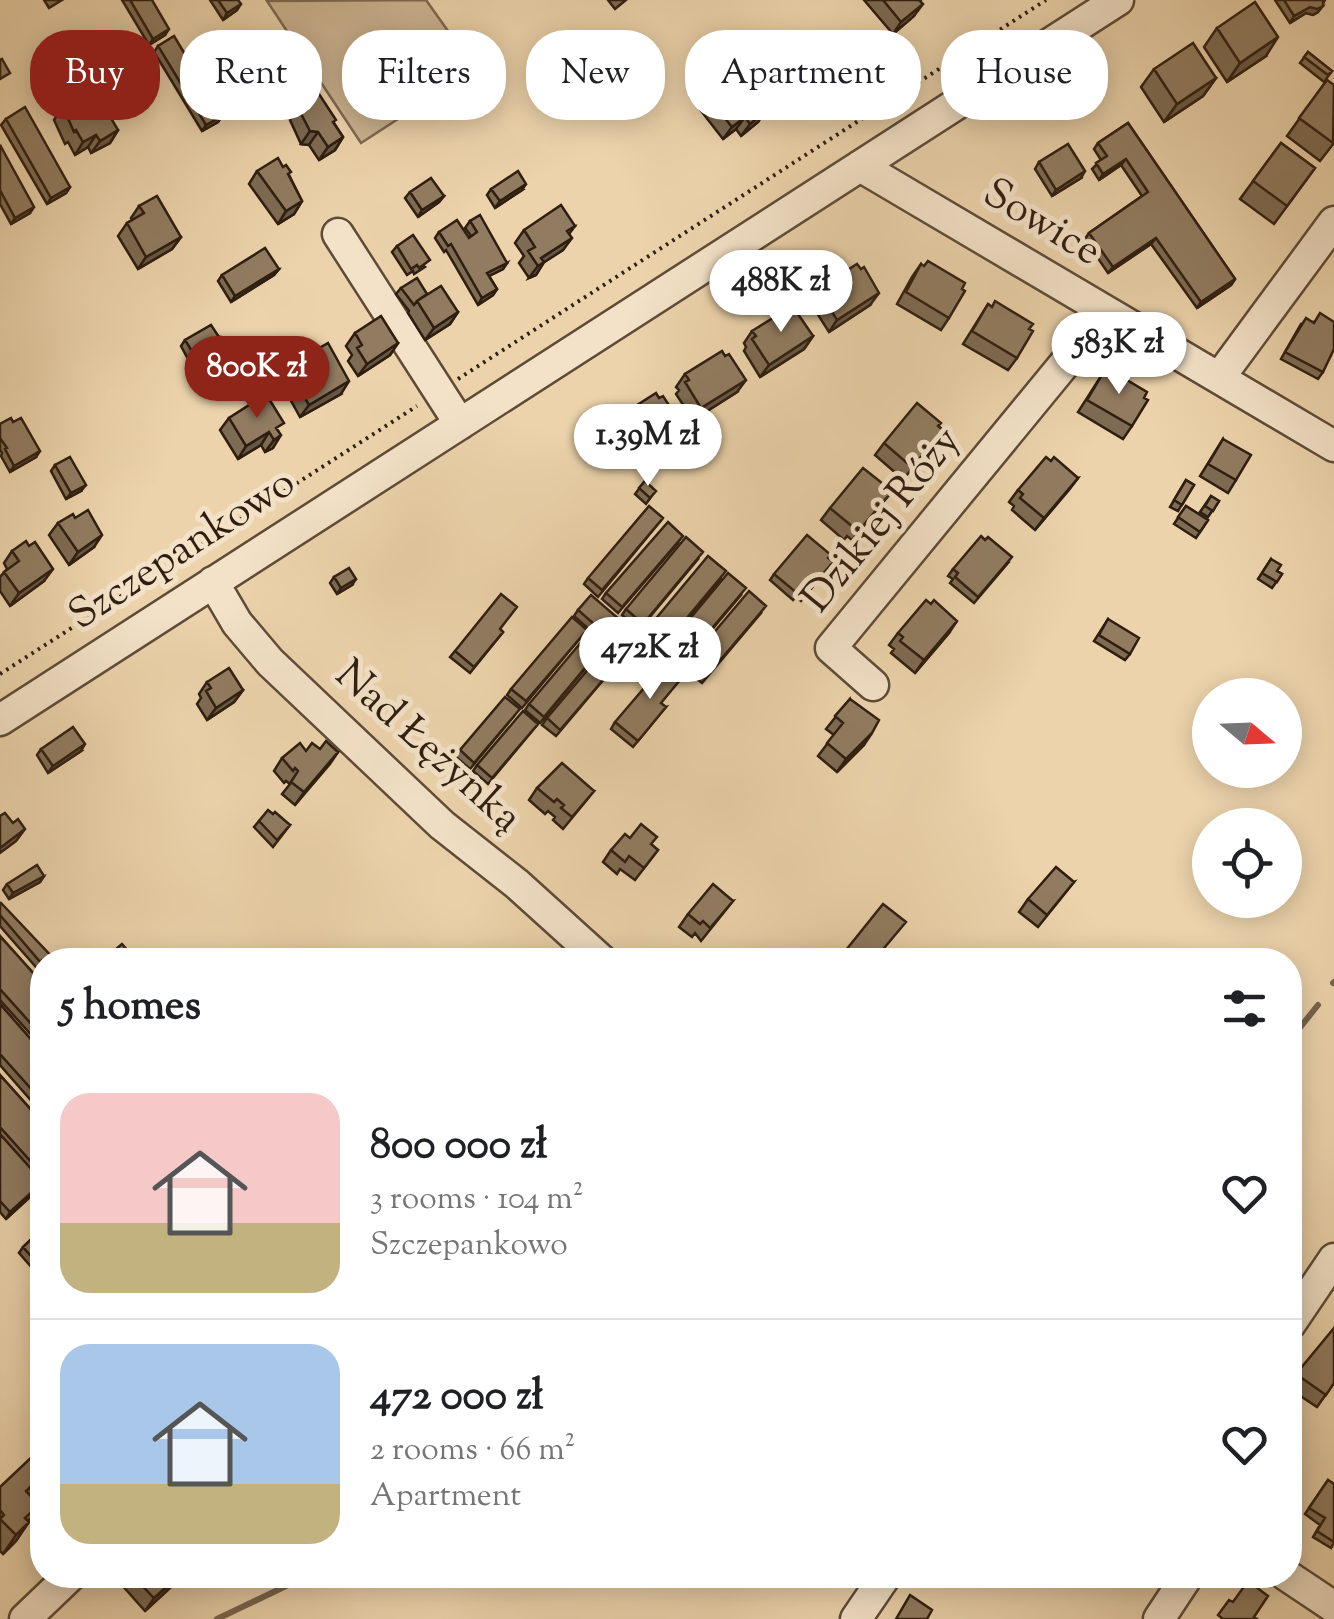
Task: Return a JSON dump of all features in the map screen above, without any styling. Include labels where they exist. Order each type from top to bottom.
[{"type":"street","name":"Szczepankowo","points":[[0,720],[1118,0]]},
{"type":"street","name":"Sowice","points":[[860,166],[1334,446]]},
{"type":"street","points":[[1218,378],[1334,222]]},
{"type":"street","points":[[338,234],[460,424]]},
{"type":"street","name":"Dzikiej Róży","points":[[873,684],[831,648],[1107,312]]},
{"type":"street","name":"Nad Łężynką","points":[[214,582],[237,623],[270,662],[442,825],[517,884],[588,948]]},
{"type":"street","points":[[1302,1306],[1334,1259]]},
{"type":"street","points":[[1302,1583],[1331,1597]]},
{"type":"street","points":[[24,1619],[57,1588]]},
{"type":"street","points":[[856,1619],[877,1588]]},
{"type":"street","points":[[1159,1619],[1179,1588]]},
{"type":"path","points":[[0,674],[1046,0]]},
{"type":"shaded area","points":[[426,0],[447,30],[342,30],[342,114],[322,84],[322,30],[286,30],[267,1]]},
{"type":"shaded area","points":[[346,120],[396,120],[361,143]]},
{"type":"building","points":[[130,0],[152,0],[169,29],[160,35],[160,30],[148,30]]},
{"type":"building","points":[[218,0],[238,0],[241,4],[227,13]]},
{"type":"building","points":[[883,0],[919,0],[923,4],[901,22]]},
{"type":"building","points":[[1284,0],[1323,0],[1323,6],[1310,7],[1294,16]]},
{"type":"building","points":[[1255,2],[1278,37],[1240,63],[1217,28]]},
{"type":"building","points":[[174,36],[180,46],[180,82],[160,49],[160,45]]},
{"type":"building","points":[[1193,43],[1216,78],[1177,104],[1154,69]]},
{"type":"building","points":[[1308,52],[1332,71],[1328,75],[1304,57]]},
{"type":"building","points":[[0,60],[10,73],[0,79]]},
{"type":"building","points":[[1327,80],[1334,85],[1333,143],[1299,118]]},
{"type":"building","points":[[322,99],[343,137],[328,147],[318,132],[310,131],[304,120],[322,120]]},
{"type":"building","points":[[25,107],[70,187],[51,198],[6,119]]},
{"type":"building","points":[[69,120],[112,120],[118,130],[100,141],[96,135],[83,142]]},
{"type":"building","points":[[1128,123],[1235,279],[1201,302],[1156,238],[1113,267],[1089,233],[1148,192],[1126,159],[1103,174],[1096,163],[1107,156],[1098,143]]},
{"type":"building","points":[[1281,143],[1315,168],[1287,206],[1253,181]]},
{"type":"building","points":[[1068,144],[1085,171],[1056,190],[1039,162]]},
{"type":"building","points":[[0,145],[34,207],[15,218],[0,190]]},
{"type":"building","points":[[278,158],[291,172],[288,174],[302,201],[286,211],[257,171]]},
{"type":"building","points":[[518,171],[526,184],[500,201],[491,189]]},
{"type":"building","points":[[431,178],[444,196],[422,210],[410,192]]},
{"type":"building","points":[[157,196],[181,237],[146,257],[127,223],[144,213],[139,206]]},
{"type":"building","points":[[561,205],[575,226],[567,231],[572,238],[541,258],[544,262],[538,266],[528,251],[535,247],[524,230]]},
{"type":"building","points":[[480,215],[507,263],[487,273],[497,289],[482,298],[451,244],[448,246],[439,232],[457,220],[469,238],[477,232],[470,221]]},
{"type":"building","points":[[413,235],[430,260],[411,269],[397,246]]},
{"type":"building","points":[[265,248],[279,269],[235,296],[222,275]]},
{"type":"building","points":[[928,261],[965,283],[965,291],[949,318],[906,292],[921,264],[924,266]]},
{"type":"building","points":[[857,264],[861,269],[864,267],[879,293],[837,320],[821,294],[825,292],[821,287]]},
{"type":"building","points":[[417,278],[427,294],[414,305],[401,288]]},
{"type":"building","points":[[441,286],[458,312],[434,328],[417,301]]},
{"type":"building","points":[[995,301],[1033,324],[1017,358],[972,331],[988,304],[992,307]]},
{"type":"building","points":[[789,308],[793,313],[796,311],[813,336],[769,365],[752,339],[756,336],[752,331]]},
{"type":"building","points":[[1320,313],[1334,322],[1334,349],[1323,372],[1285,352],[1306,318],[1314,323]]},
{"type":"building","points":[[381,316],[398,343],[367,364],[357,348],[362,345],[355,333]]},
{"type":"building","points":[[211,325],[219,337],[193,353],[185,340]]},
{"type":"building","points":[[328,343],[349,381],[309,405],[287,367]]},
{"type":"building","points":[[722,351],[725,356],[729,354],[746,380],[701,408],[685,382],[689,380],[685,374]]},
{"type":"building","points":[[1110,370],[1147,392],[1144,398],[1148,400],[1132,426],[1087,400],[1103,373],[1107,375]]},
{"type":"building","points":[[656,393],[659,398],[663,396],[680,422],[637,449],[619,424],[623,422],[620,416]]},
{"type":"building","points":[[266,394],[284,423],[276,428],[281,435],[274,440],[269,432],[246,446],[229,418]]},
{"type":"building","points":[[917,403],[941,423],[938,426],[943,430],[915,464],[910,459],[907,463],[884,443]]},
{"type":"building","points":[[11,418],[13,422],[21,418],[40,451],[14,466],[0,438],[0,424]]},
{"type":"building","points":[[1223,439],[1251,455],[1236,480],[1208,464]]},
{"type":"building","points":[[70,457],[86,485],[71,493],[55,465]]},
{"type":"building","points":[[1046,457],[1051,461],[1054,457],[1078,478],[1044,518],[1020,498],[1023,494],[1018,490]]},
{"type":"building","points":[[863,468],[887,487],[884,491],[889,495],[861,528],[856,524],[853,527],[830,508]]},
{"type":"building","points":[[1186,480],[1194,485],[1182,505],[1174,500]]},
{"type":"building","points":[[645,481],[656,491],[650,498],[639,488]]},
{"type":"building","points":[[1211,496],[1219,501],[1213,511],[1205,506]]},
{"type":"building","points":[[649,506],[663,518],[602,590],[588,578]]},
{"type":"building","points":[[1186,506],[1208,520],[1200,532],[1178,517]]},
{"type":"building","points":[[88,510],[102,535],[78,552],[58,523]]},
{"type":"building","points":[[668,522],[683,536],[622,607],[606,593]]},
{"type":"building","points":[[807,535],[831,555],[828,558],[833,562],[805,595],[800,591],[798,594],[774,574]]},
{"type":"building","points":[[981,536],[985,540],[988,537],[1012,557],[978,597],[955,577],[958,573],[953,569]]},
{"type":"building","points":[[686,537],[703,552],[643,624],[626,609]]},
{"type":"building","points":[[26,541],[29,546],[35,542],[53,569],[19,593],[4,572],[19,561],[12,551]]},
{"type":"building","points":[[708,556],[726,571],[666,643],[648,628]]},
{"type":"building","points":[[1271,559],[1281,565],[1277,571],[1282,574],[1277,582],[1262,573]]},
{"type":"building","points":[[349,568],[356,579],[341,588],[334,577]]},
{"type":"building","points":[[728,573],[746,588],[685,660],[668,645]]},
{"type":"building","points":[[749,591],[766,606],[706,677],[689,662]]},
{"type":"building","points":[[501,594],[517,607],[500,629],[503,632],[474,667],[455,651]]},
{"type":"building","points":[[591,595],[634,632],[620,647],[578,610]]},
{"type":"building","points":[[926,600],[931,604],[934,600],[957,621],[924,660],[900,641],[903,637],[898,633]]},
{"type":"building","points":[[572,617],[587,630],[526,701],[511,689]]},
{"type":"building","points":[[1108,619],[1139,638],[1130,654],[1099,635]]},
{"type":"building","points":[[589,633],[604,645],[544,717],[529,704]]},
{"type":"building","points":[[607,647],[621,659],[560,730],[547,718]]},
{"type":"building","points":[[668,660],[685,674],[661,703],[666,707],[638,741],[615,722]]},
{"type":"building","points":[[229,668],[243,690],[216,708],[206,691],[211,688],[207,682]]},
{"type":"building","points":[[505,697],[520,709],[474,763],[460,750]]},
{"type":"building","points":[[850,699],[879,720],[872,733],[846,759],[827,743],[843,723],[835,716]]},
{"type":"building","points":[[523,711],[538,724],[492,778],[477,765]]},
{"type":"building","points":[[73,727],[85,744],[53,766],[41,749]]},
{"type":"building","points":[[326,741],[338,752],[304,792],[291,782],[298,771],[293,771],[282,758],[300,743],[306,751],[312,743],[320,749]]},
{"type":"building","points":[[562,763],[594,791],[572,817],[557,799],[554,802],[537,788]]},
{"type":"building","points":[[268,810],[290,825],[277,840],[259,821]]},
{"type":"building","points":[[5,813],[13,823],[18,819],[25,829],[0,848],[0,816]]},
{"type":"building","points":[[641,824],[657,837],[651,844],[658,850],[644,868],[629,856],[625,862],[611,850],[625,834],[630,838]]},
{"type":"building","points":[[37,865],[44,876],[13,893],[7,884]]},
{"type":"building","points":[[1056,867],[1074,882],[1047,915],[1028,899]]},
{"type":"building","points":[[713,884],[733,901],[710,928],[688,914]]},
{"type":"building","points":[[0,903],[43,948],[30,950],[0,915]]},
{"type":"building","points":[[883,904],[906,922],[884,948],[848,948]]},
{"type":"building","points":[[0,936],[30,970],[30,1023],[0,989]]},
{"type":"building","points":[[0,1004],[30,1038],[30,1088],[0,1054]]},
{"type":"building","points":[[0,1075],[30,1109],[30,1161],[0,1127]]},
{"type":"building","points":[[0,1134],[30,1168],[30,1194],[10,1212],[0,1201]]},
{"type":"building","points":[[1334,1328],[1334,1383],[1326,1395],[1302,1378],[1302,1367]]},
{"type":"building","points":[[30,1459],[30,1487],[26,1491],[30,1495],[30,1513],[25,1518],[29,1522],[16,1535],[0,1519],[4,1515],[0,1510],[0,1487]]},
{"type":"building","points":[[1328,1480],[1334,1484],[1334,1542],[1317,1531],[1325,1518],[1309,1508]]},
{"type":"building","points":[[144,1588],[165,1588],[154,1598]]},
{"type":"building","points":[[1243,1588],[1257,1588],[1268,1596],[1254,1617],[1257,1619],[1223,1619],[1218,1615],[1229,1600],[1233,1602]]},
{"type":"building","points":[[910,1595],[932,1610],[927,1619],[896,1619]]},
{"type":"waterway","points":[[1302,1025],[1318,1005]]},
{"type":"waterway","points":[[217,1619],[282,1588]]}]
